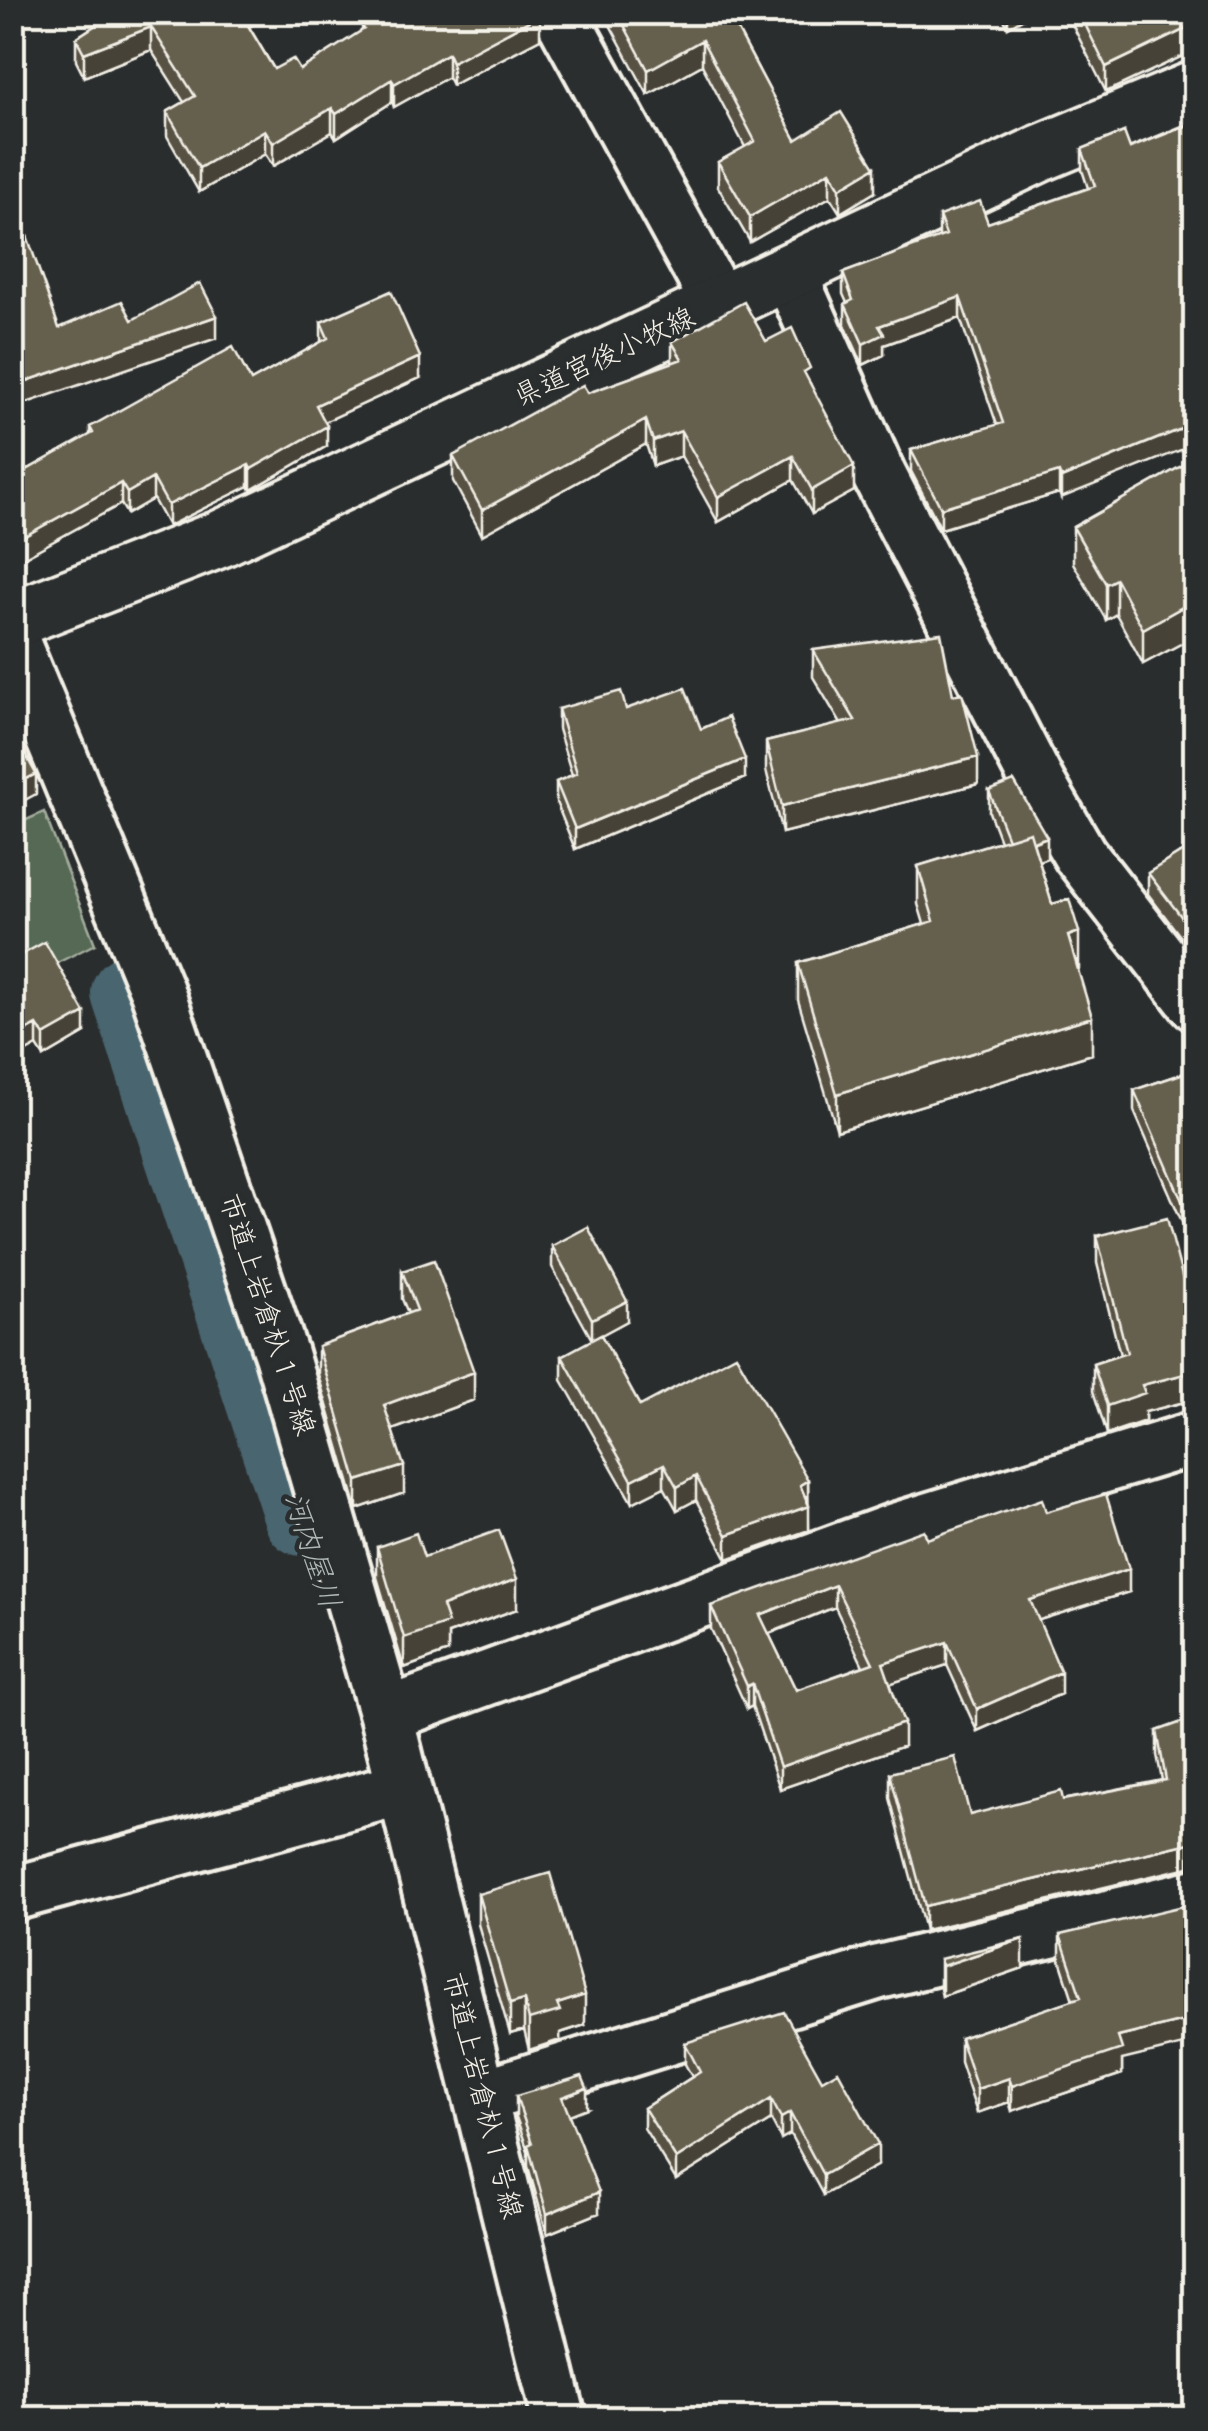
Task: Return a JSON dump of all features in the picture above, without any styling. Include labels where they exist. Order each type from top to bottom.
[{"type":"main road","name":"県道宮後小牧線","points":[[12,620],[220,539],[1041,153],[1196,89]]},
{"type":"street","points":[[559,12],[719,304]]},
{"type":"street","points":[[788,272],[879,475],[1038,784],[1080,855],[1196,1004]]},
{"type":"street","name":"市道上岩倉杁１号線","points":[[12,640],[157,991],[282,1354],[386,1715],[558,2418]]},
{"type":"street","points":[[386,1715],[880,1535],[1196,1438]]},
{"type":"street","points":[[12,1894],[403,1788]]},
{"type":"street","points":[[482,2096],[879,1972],[1196,1896]]},
{"type":"green space","points":[[44,812],[95,944],[13,985],[13,826]]},
{"type":"building","points":[[116,12],[240,12],[274,69],[293,59],[300,70],[384,12],[540,15],[452,62],[448,53],[394,84],[392,79],[336,114],[332,108],[273,143],[265,130],[199,168],[167,112],[195,96],[151,27],[84,53],[76,38]]},
{"type":"building","points":[[617,12],[728,12],[796,140],[841,112],[875,167],[840,188],[830,171],[750,217],[718,162],[755,141],[702,40],[648,70]]},
{"type":"building","points":[[1079,12],[1196,12],[1196,24],[1106,67]]},
{"type":"building","points":[[1196,122],[1196,423],[1061,478],[1059,472],[941,508],[911,450],[1003,423],[960,297],[879,326],[884,334],[863,344],[845,304],[853,300],[843,273],[946,235],[939,216],[980,201],[988,223],[1095,186],[1082,149],[1124,132],[1130,148]]},
{"type":"building","points":[[12,174],[17,194],[13,195],[59,328],[122,301],[132,320],[200,283],[217,316],[12,386]]},
{"type":"building","points":[[391,291],[420,357],[316,405],[327,426],[251,469],[249,465],[168,505],[153,478],[127,493],[121,483],[12,543],[12,468],[16,476],[93,433],[90,427],[233,347],[251,381],[328,338],[321,322]]},
{"type":"building","points":[[744,302],[766,341],[792,328],[810,368],[804,372],[854,466],[812,490],[793,456],[718,497],[681,431],[653,441],[646,420],[482,510],[453,456],[583,385],[588,393],[682,359],[672,342]]},
{"type":"building","points":[[1196,458],[1196,623],[1186,605],[1143,629],[1116,579],[1106,584],[1073,527]]},
{"type":"building","points":[[941,633],[953,695],[962,693],[978,757],[782,806],[766,742],[855,720],[813,650]]},
{"type":"building","points":[[685,688],[701,729],[728,717],[745,759],[575,829],[556,782],[577,773],[558,709],[621,691],[626,709]]},
{"type":"building","points":[[12,730],[36,774],[12,786]]},
{"type":"building","points":[[1014,781],[1047,837],[1033,842],[1030,832],[1008,839],[989,791]]},
{"type":"building","points":[[1030,832],[1052,904],[1069,899],[1079,932],[1068,936],[1092,1017],[837,1094],[798,963],[934,921],[918,866]]},
{"type":"building","points":[[1196,843],[1196,936],[1148,873]]},
{"type":"building","points":[[45,942],[85,1013],[44,1036],[37,1025],[12,1039],[12,960]]},
{"type":"building","points":[[1196,1069],[1196,1222],[1192,1224],[1134,1090]]},
{"type":"building","points":[[1167,1218],[1191,1311],[1196,1310],[1196,1371],[1142,1385],[1145,1393],[1107,1406],[1093,1364],[1127,1353],[1097,1236]]},
{"type":"building","points":[[588,1227],[627,1301],[592,1319],[552,1246]]},
{"type":"building","points":[[434,1260],[474,1372],[384,1405],[404,1466],[357,1481],[318,1346],[417,1310],[402,1271]]},
{"type":"building","points":[[601,1335],[640,1406],[736,1355],[808,1480],[800,1485],[809,1506],[727,1535],[696,1476],[677,1487],[664,1464],[632,1480],[562,1356]]},
{"type":"building","points":[[1106,1494],[1129,1569],[1030,1600],[1061,1672],[977,1709],[947,1642],[883,1663],[904,1723],[780,1767],[752,1684],[747,1686],[711,1606],[924,1530],[927,1539],[1042,1499],[1046,1512]],"holes":[[[835,1585],[873,1663],[796,1690],[760,1615]]]},
{"type":"building","points":[[499,1530],[517,1579],[442,1606],[448,1623],[404,1638],[377,1547],[416,1533],[424,1557]]},
{"type":"building","points":[[1196,1717],[1196,1843],[925,1906],[890,1773],[955,1757],[970,1815],[1061,1791],[1063,1800],[1166,1780],[1157,1731]]},
{"type":"building","points":[[550,1873],[585,1995],[557,2004],[560,2011],[529,2020],[524,2000],[510,2004],[478,1894]]},
{"type":"building","points":[[1196,1903],[1196,2018],[1118,2037],[1122,2049],[1012,2086],[1009,2078],[977,2089],[960,2038],[1081,1997],[1060,1935]]},
{"type":"building","points":[[1023,1939],[942,1966],[940,1959]]},
{"type":"building","points":[[784,2012],[822,2080],[838,2071],[878,2144],[823,2175],[790,2113],[781,2118],[771,2099],[676,2159],[644,2108],[700,2072],[685,2043]]},
{"type":"building","points":[[582,2076],[587,2088],[562,2097],[599,2192],[547,2214],[528,2145],[532,2143],[516,2096]]},
{"type":"waterway","name":"河内屋川","points":[[130,993],[303,1517]]}]
